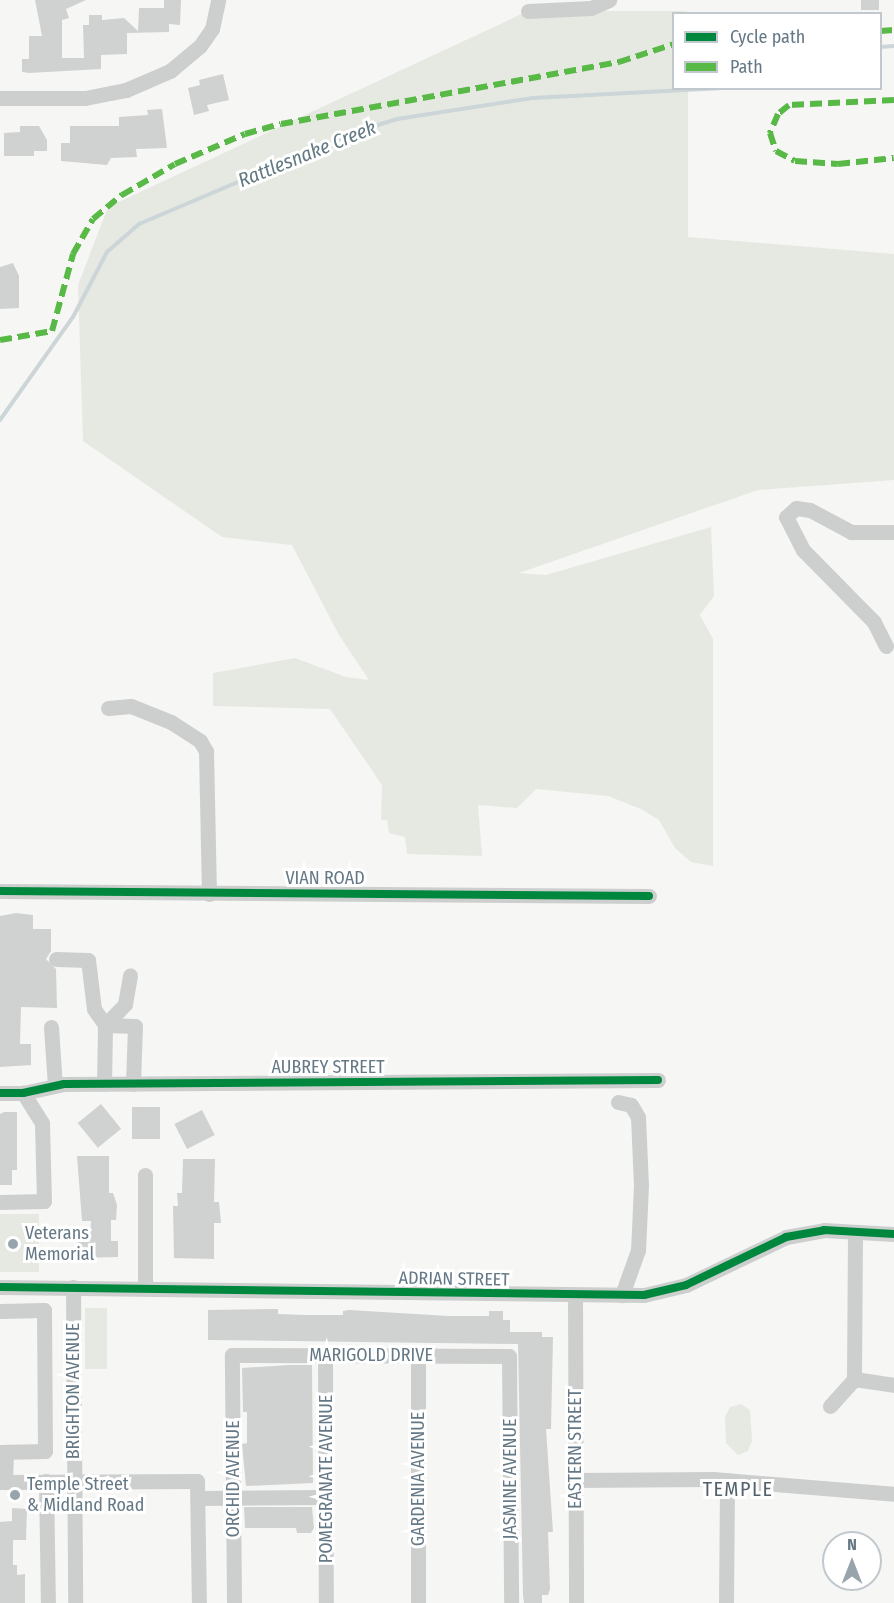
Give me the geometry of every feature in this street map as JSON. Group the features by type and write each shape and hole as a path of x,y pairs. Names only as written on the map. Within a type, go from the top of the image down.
{"street":[{"path":"0,98 85,98 126,90 170,71 200,46 212,29 218,0"},
{"path":"528,11 591,8 609,0"},
{"path":"886,646 874,622 803,550 786,517 795,508 810,510 851,532 894,532"},
{"path":"108,708 131,706 171,722 200,741 206,751 209,894"},
{"name":"VIAN ROAD","path":"0,891 649,896"},
{"path":"56,959 88,960 94,1009 105,1025 104,1084"},
{"path":"105,1025 125,1004 130,975"},
{"path":"105,1025 135,1026 133,1084"},
{"path":"51,1028 55,1086"},
{"name":"AUBREY STREET","path":"0,1093 23,1093 55,1086 104,1084 658,1080"},
{"path":"0,1202 44,1201 42,1123 23,1093"},
{"path":"618,1102 631,1105 639,1117 641,1185 639,1250 621,1295"},
{"path":"145,1288 146,1175"},
{"name":"ADRIAN STREET","path":"0,1287 575,1296 644,1295 686,1286 786,1237 824,1230 894,1233"},
{"path":"830,1406 854,1379 855,1232"},
{"path":"24,1287 24,1310"},
{"name":"BRIGHTON AVENUE","path":"73,1287 75,1603"},
{"name":"EASTERN STREET","path":"575,1296 576,1603"},
{"path":"0,1311 44,1310 45,1451 3,1452 3,1482 198,1481 200,1603"},
{"name":"MARIGOLD DRIVE","path":"232,1355 509,1356"},
{"name":"ORCHID AVENUE","path":"232,1355 234,1603"},
{"name":"POMEGRANATE AVENUE","path":"325,1356 326,1603"},
{"name":"GARDENIA AVENUE","path":"418,1356 418,1603"},
{"name":"JASMINE AVENUE","path":"509,1356 511,1603"},
{"path":"854,1379 894,1386"},
{"path":"575,1480 727,1480 894,1494"},
{"path":"726,1603 727,1480"},
{"path":"46,1481 48,1603"},
{"path":"198,1498 326,1497"}],"shaded area":[{"path":"528,11 688,11 672,12 672,90 688,90 688,237 894,254 894,480 758,490 519,573 546,575 711,527 714,596 700,615 713,639 713,866 691,862 675,848 659,820 641,809 608,796 536,789 517,808 478,805 482,856 407,854 405,837 389,833 387,820 381,820 382,785 330,709 213,706 213,673 295,658 346,677 369,680 339,635 292,545 222,537 83,441 78,285 108,207"},
{"path":"0,1214 39,1214 39,1272 0,1272"},
{"path":"85,1308 107,1308 107,1369 85,1369"},
{"path":"741,1404 750,1410 752,1441 748,1451 738,1455 726,1443 725,1417 730,1407"}],"building":[{"path":"35,0 86,0 66,9 69,18 62,20 62,58 84,58 83,25 89,25 89,15 102,15 102,20 124,18 138,31 139,8 164,8 164,0 181,0 180,25 169,24 169,32 127,33 127,54 101,55 101,69 22,72 22,59 29,59 29,36 42,36"},
{"path":"861,0 879,0 879,10 861,10"},
{"path":"223,74 229,100 207,105 209,111 194,115 188,88 200,85 199,80"},
{"path":"162,109 167,148 136,149 137,157 111,158 107,165 61,161 61,143 70,143 70,126 119,126 119,117 148,115 147,110"},
{"path":"20,126 39,126 47,140 47,151 34,151 34,156 4,156 4,133 20,132"},
{"path":"13,263 19,276 19,308 0,309 0,267"},
{"path":"16,913 33,915 33,929 51,929 51,951 46,959 56,969 57,1008 21,1007 20,1044 31,1044 31,1065 0,1067 0,916"},
{"path":"101,1104 121,1129 98,1148 78,1123"},
{"path":"132,1107 160,1107 160,1139 132,1139"},
{"path":"202,1110 215,1135 187,1149 174,1124"},
{"path":"17,1112 17,1170 12,1170 12,1185 0,1185 0,1114"},
{"path":"77,1156 109,1156 109,1193 113,1193 117,1205 116,1220 111,1220 111,1241 118,1241 118,1257 78,1258 78,1242 90,1242 91,1221 82,1221"},
{"path":"183,1159 215,1159 214,1202 219,1202 221,1223 214,1223 214,1259 174,1258 173,1206 178,1206 177,1193 182,1193"},
{"path":"278,1309 278,1314 306,1315 343,1315 343,1311 349,1310 489,1316 489,1311 503,1311 503,1320 510,1320 510,1332 542,1332 542,1337 553,1337 551,1429 546,1429 553,1532 548,1532 550,1589 548,1595 542,1595 542,1603 524,1603 523,1595 518,1344 208,1340 208,1310"},
{"path":"312,1365 313,1483 246,1486 242,1444 247,1443 247,1412 243,1412 242,1368"},
{"path":"244,1507 312,1507 314,1528 311,1533 297,1533 296,1528 245,1528"},
{"path":"12,1508 27,1509 26,1540 13,1540 13,1565 17,1565 17,1575 25,1574 25,1603 0,1603 0,1522 12,1521"}],"waterway":[{"name":"Rattlesnake Creek","path":"882,47 894,46"},
{"name":"Rattlesnake Creek","path":"0,420 73,317 107,252 139,224 353,133 397,119 533,98 685,90"}],"marked path":[{"path":"882,31 894,30"},
{"path":"0,340 52,331 73,254 93,219 122,195 175,164 245,134 281,124 619,62 672,45"},
{"path":"894,100 789,105 778,114 770,133 776,151 795,161 838,164 894,158"}],"cycle path":[{"path":"0,891 649,896"},
{"path":"0,1093 23,1093 64,1084 658,1080"},
{"path":"0,1287 644,1295 686,1285 786,1237 824,1230 894,1234"}],"place":[{"name":"Veterans Memorial","path":"13,1244"},
{"name":"Temple Street & Midland Road","path":"15,1495"}],"district":[{"name":"TEMPLE","path":"738,1489"}]}
